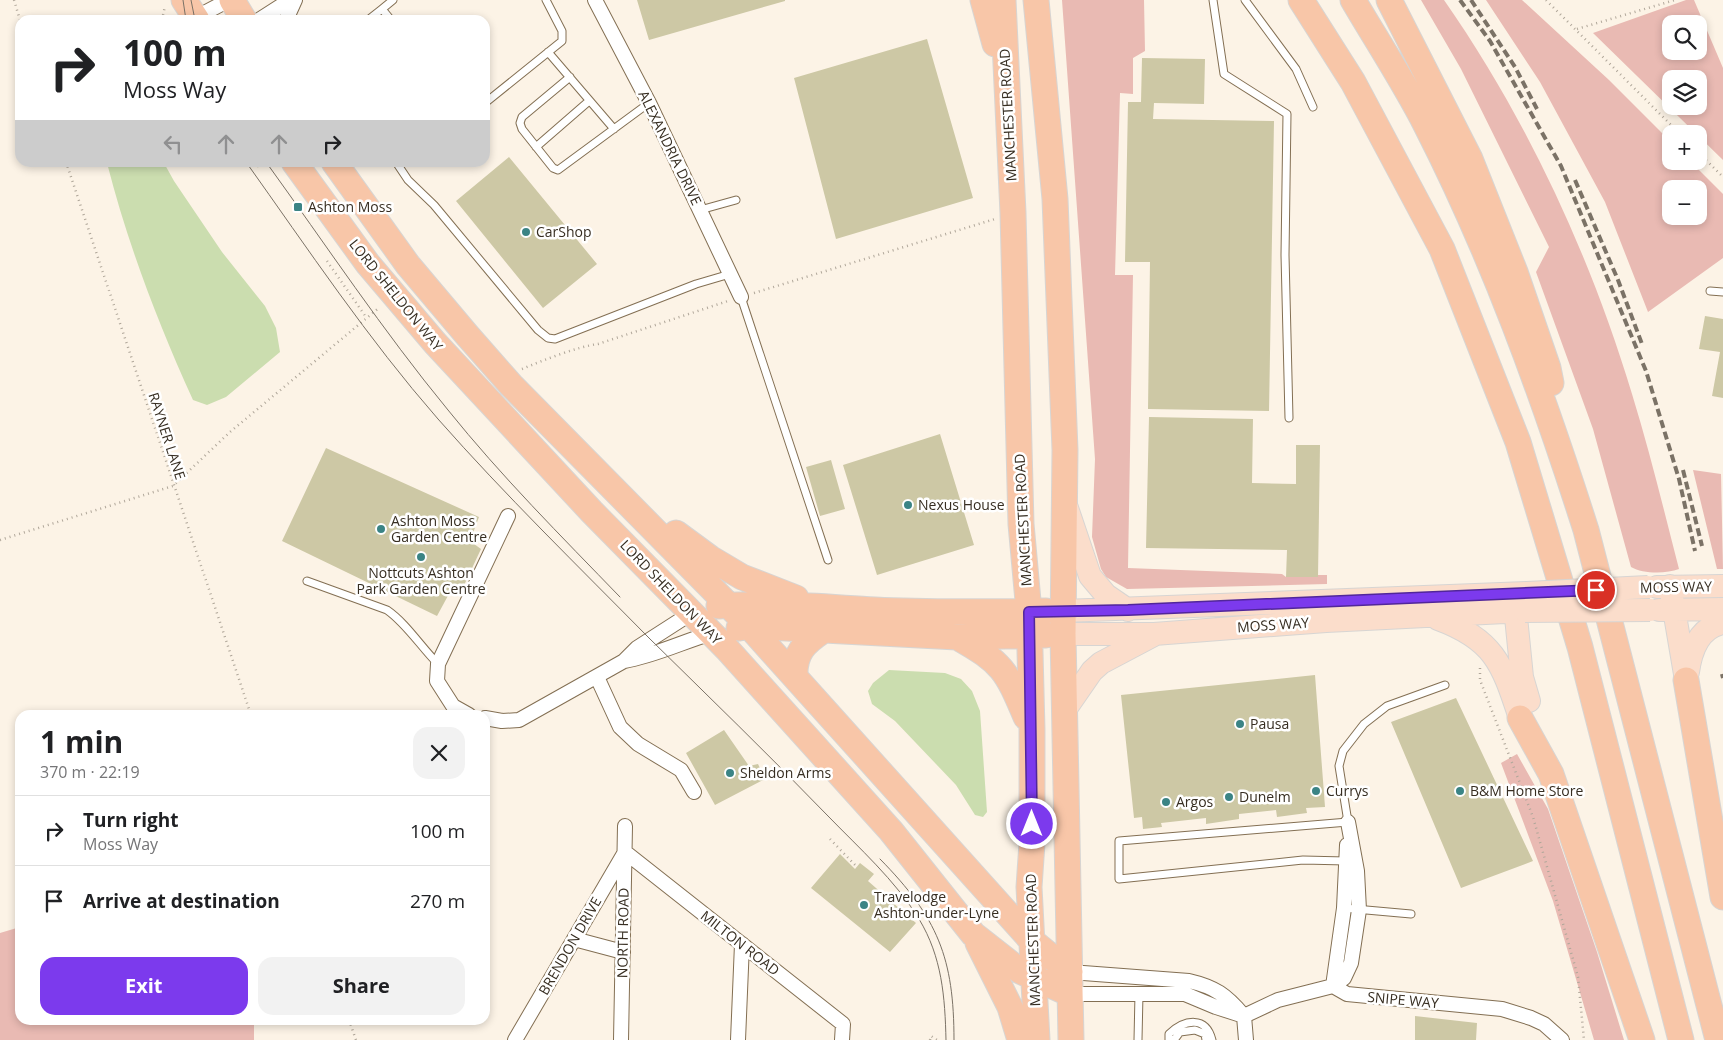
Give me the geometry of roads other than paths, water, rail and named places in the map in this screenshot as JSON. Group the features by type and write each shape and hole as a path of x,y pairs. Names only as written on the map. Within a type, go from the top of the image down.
{"highway":[{"path":"230,0 240,15"},
{"path":"983,0 1005,81"},
{"name":"MANCHESTER ROAD","path":"1003,0 1005,81 1014,213 1021,524 1029,623 1032,730 1032,843 1029,887 1032,941 1058,983"},
{"name":"MANCHESTER ROAD","path":"1036,0 1055,199 1066,504 1063,623 1065,710 1058,983 1071,1040"},
{"path":"1301,0 1353,82 1442,249 1518,442 1580,647 1681,1040"},
{"path":"1353,0 1426,124 1500,286 1565,464 1586,530 1718,1040"},
{"path":"1389,0 1470,159 1515,272 1548,368 1565,464"},
{"name":"LORD SHELDON WAY","path":"298,167 368,264 435,343 592,512 712,608 749,626 1032,941 1058,983"},
{"name":"LORD SHELDON WAY","path":"338,167 408,265 466,335 530,404 612,485 712,608 712,633 891,830 973,934 1020,971 1058,983"},
{"path":"612,485 710,558 742,577 816,606"},
{"path":"712,608 760,603 1029,623"},
{"path":"712,633 749,626 958,637 1029,623"},
{"name":"MOSS WAY","path":"1029,623 1063,623"},
{"path":"796,677 795,664 799,651 809,640 824,630"},
{"path":"958,637 985,652 1001,666 1010,681 1032,730"},
{"path":"1686,680 1723,897"},
{"path":"1526,715 1551,774 1642,1040"},
{"path":"973,934 1010,1007 1020,1040"},
{"path":"1050,1040 1051,1012 1058,983"},
{"name":"MANCHESTER ROAD","path":"1038,1040 1058,983"}],"main road":[{"path":"1066,504 1090,576 1106,595 1128,610"},
{"path":"1670,586 1686,680"},
{"name":"MOSS WAY","path":"1063,623 1154,634 1430,616 1648,587 1723,586"},
{"path":"1520,603 1522,677 1526,715"},
{"name":"MOSS WAY","path":"1063,623 1128,610 1520,603 1650,610 1723,609"},
{"path":"1430,616 1463,628 1488,646 1526,715"},
{"path":"1686,680 1692,651 1699,638 1707,628 1723,622"},
{"path":"1065,710 1092,671 1102,663 1154,634"}],"street":[{"path":"191,14 230,0"},
{"path":"267,15 290,0"},
{"path":"288,15 295,0"},
{"name":"ALEXANDRIA DRIVE","path":"595,0 649,103 742,297"},
{"path":"460,710 453,706 437,681 438,664 508,516"},
{"path":"624,662 637,648 712,608"},
{"path":"490,719 502,721 518,720 624,662 644,658 688,640 712,633"},
{"path":"597,677 620,727 638,744 681,770 694,792"},
{"path":"1332,986 1344,908 1348,822"},
{"path":"1058,983 1139,994 1185,994 1200,999 1216,1008 1244,1016 1278,1000 1332,986 1344,978 1351,963 1358,910 1357,871 1348,822"},
{"name":"NORTH ROAD","path":"621,1040 625,826"},
{"name":"BRENDON DRIVE","path":"514,1040 625,852"},
{"name":"MILTON ROAD","path":"625,852 843,1024 842,1040"},
{"path":"574,939 623,952"},
{"path":"738,1040 742,944"},
{"path":"1058,983 1189,981 1207,985 1227,996 1244,1016 1246,1040"},
{"name":"SNIPE WAY","path":"1332,986 1347,994 1502,1009 1544,1024 1562,1040"}],"lane":[{"path":"374,15 393,0"},
{"path":"490,99 562,40 562,31 546,0"},
{"path":"1213,0 1224,74 1287,114 1285,256 1289,418"},
{"path":"1246,0 1296,69 1313,107"},
{"path":"382,9 387,15"},
{"path":"548,52 614,129"},
{"path":"570,77 522,118 520,123 522,129 536,147 553,168 558,170 649,103"},
{"path":"536,147 589,101"},
{"path":"399,167 408,180 434,204 538,330 548,338 556,339 688,287 730,274"},
{"path":"700,210 736,200"},
{"path":"1710,291 1723,292"},
{"path":"742,297 828,560"},
{"path":"307,581 387,610 398,617 418,644 438,664"},
{"path":"1346,861 1303,860 1119,879 1119,841 1348,822 1339,766 1343,751 1364,724 1387,706 1445,685"},
{"path":"1344,908 1411,914"},
{"path":"1138,1040 1139,994"},
{"path":"1169,1040 1169,1034 1177,1026 1192,1022 1201,1023 1209,1030 1212,1040"},
{"path":"1174,1040 1180,1032 1195,1030 1205,1034 1206,1040"}],"tram line":[{"path":"183,0 185,15"},
{"path":"191,0 194,15"},
{"path":"250,167 363,325 412,389 438,419 542,530 784,771 899,891 919,919 933,948 941,978 945,1008 946,1040"},
{"path":"270,167 378,319 448,410 510,482 620,597"},
{"path":"880,859 900,880 916,901 939,941 951,985 954,1040"}],"railway":[{"path":"1460,0 1490,41 1561,166 1646,371 1679,479 1695,551"},
{"path":"1471,0 1515,67 1537,109"},
{"path":"1575,180 1618,280 1642,344"},
{"path":"1683,470 1702,546"},
{"path":"1722,674 1723,678"}],"place":[{"name":"Ashton Moss","path":"298,207"},
{"name":"CarShop","path":"526,232"},
{"name":"Nexus House","path":"908,505"},
{"name":"Ashton Moss Garden Centre","path":"381,529"},
{"name":"Nottcuts Ashton Park Garden Centre","path":"421,557"},
{"name":"Pausa","path":"1240,724"},
{"name":"Sheldon Arms","path":"730,773"},
{"name":"Currys","path":"1316,791"},
{"name":"B&M Home Store","path":"1460,791"},
{"name":"Dunelm","path":"1229,797"},
{"name":"Argos","path":"1166,802"},
{"name":"Travelodge Ashton-under-Lyne","path":"864,905"}]}
